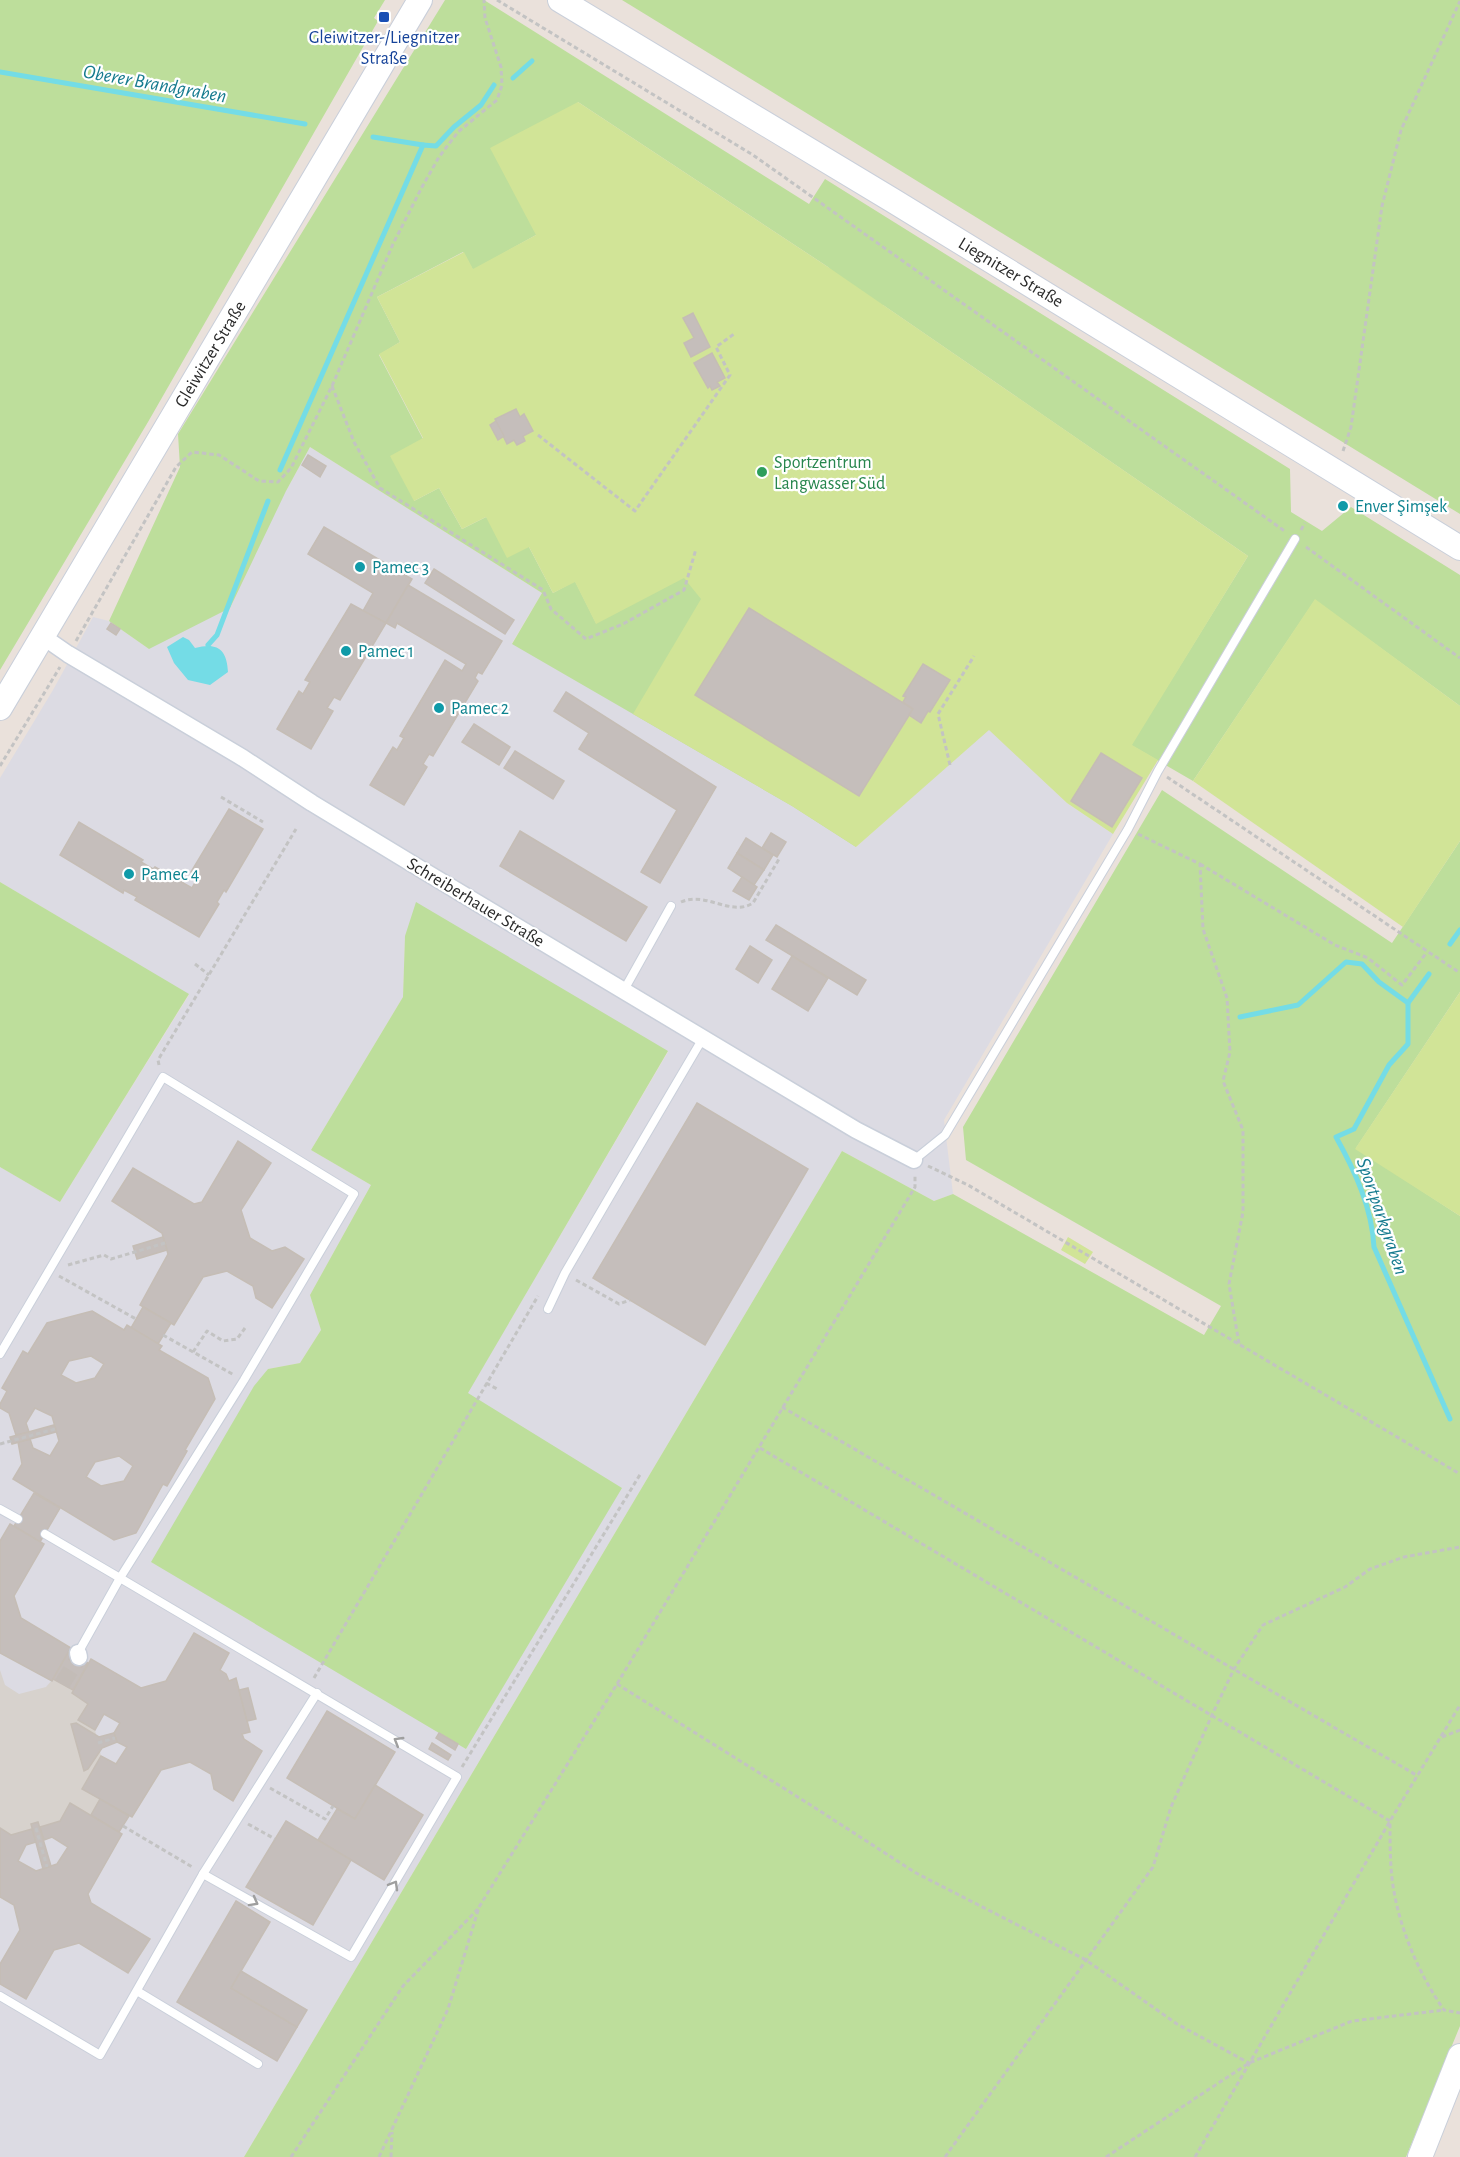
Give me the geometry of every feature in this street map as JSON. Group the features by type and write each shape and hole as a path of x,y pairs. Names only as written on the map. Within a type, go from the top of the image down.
{"main road":[{"name":"Gleiwitzer Straße","path":"0,708 420,0"},
{"name":"Liegnitzer Straße","path":"560,0 892,200 1460,548"},
{"path":"1420,2157 1460,2056"}],"street":[{"name":"Schreiberhauer Straße","path":"42,636 68,654 243,758 312,803 856,1130 914,1160"}],"lane":[{"path":"914,1160 945,1135 1128,829 1158,771 1295,539"},
{"path":"624,990 671,906"},
{"path":"548,1309 610,1196 703,1038"},
{"path":"0,1354 163,1077 354,1194 244,1380 120,1578 79,1655"},
{"path":"0,1509 18,1519"},
{"path":"45,1534 457,1777 351,1957 204,1874"},
{"path":"0,1996 100,2055 204,1874 261,1783 313,1690"},
{"path":"137,1991 258,2064"}],"path":[{"path":"0,766 176,467 192,452 219,455 259,481 278,482 291,468 332,386 393,244 422,187 458,132 497,100 502,85 501,67 485,18 484,0"},
{"path":"497,0 753,155 1460,658"},
{"path":"1336,471 1351,427 1382,206 1401,130 1460,1"},
{"path":"538,435 635,511 730,375 716,347 734,334"},
{"path":"332,386 354,442 380,488 543,590 551,609 586,639 623,624 684,590 696,549"},
{"path":"950,765 938,714 974,656"},
{"path":"1158,771 1460,973"},
{"path":"220,797 263,822"},
{"path":"163,1077 158,1060 296,829"},
{"path":"1128,829 1200,864 1335,945 1368,958 1402,985 1427,952"},
{"path":"671,906 692,897 735,907 747,907 753,903 780,859"},
{"path":"1200,864 1203,929 1227,998 1230,1052 1223,1081 1243,1130 1242,1212 1229,1284 1239,1344"},
{"path":"195,964 209,975"},
{"path":"291,2157 403,1986 479,1907 617,1684 915,1187 914,1160 968,1185 1460,1474"},
{"path":"50,1271 104,1255 111,1259 165,1243"},
{"path":"50,1271 136,1319"},
{"path":"193,1352 207,1331 223,1341 237,1339 245,1328"},
{"path":"163,1335 244,1380"},
{"path":"313,1690 321,1663 486,1383 499,1390"},
{"path":"782,1407 1418,1776"},
{"path":"0,1444 55,1429"},
{"path":"759,1448 1390,1821"},
{"path":"457,1777 640,1473"},
{"path":"945,2157 1153,1867 1171,1807 1212,1715 1234,1669 1263,1625 1345,1587 1370,1569 1404,1557 1460,1547"},
{"path":"617,1684 916,1873 1086,1960 1177,2024 1249,2063"},
{"path":"1195,2157 1460,1705"},
{"path":"1441,1737 1460,1730"},
{"path":"98,1743 115,1737"},
{"path":"261,1783 325,1819 333,1806"},
{"path":"238,1818 274,1839"},
{"path":"1390,1821 1391,1869 1399,1918 1430,1989 1444,2010"},
{"path":"123,1826 204,1874"},
{"path":"36,1828 47,1868"},
{"path":"379,2157 448,2009 479,1907"},
{"path":"1106,2157 1249,2063 1352,2021 1444,2010 1460,2013"},
{"path":"391,2157 392,2129"}],"shaded area":[{"path":"310,447 542,593 512,643 792,806 856,847 989,729 1067,803 1113,834 944,1120 953,1194 934,1201 842,1151 244,2157 0,2157 0,1167 60,1202 189,995 0,882 0,778 53,690 93,617 109,621 149,649 286,491","holes":["405,936 668,1052 467,1394 467,1749 152,1562 268,1369 300,1363 321,1330 310,1295 371,1185 311,1150 403,997"]},
{"path":"0,1670 5,1685 19,1694 46,1687 53,1679 73,1690 72,1693 88,1704 78,1720 95,1730 101,1756 82,1788 100,1799 91,1815 70,1804 60,1821 11,1835 0,1828"}],"green space":[{"path":"0,0 385,0 374,18 378,21 148,422 0,670"},
{"path":"445,0 484,0 809,204 825,179 1290,469 1291,512 1322,531 1351,507 1460,575 1460,706 1315,600 1193,781 1131,745 1248,556 883,305 856,847 792,806 512,644 542,593 310,447 286,491 230,608 149,649 109,621 180,467 178,434","holes":["578,102 828,267 835,276 596,623 575,581 553,593 529,547 486,517 462,529 439,488 414,501 423,439 379,355 400,342 377,297 463,252 473,270 536,235"]},
{"path":"622,0 1460,0 1460,514"},
{"name":"Sportzentrum Langwasser Süd","path":"578,102 828,267 1248,556 1132,745 1158,760 1113,834 1067,803 989,730 856,847 792,806 633,714 701,599 684,578 596,624 575,582 553,593 529,547 507,558 486,517 462,529 439,488 414,501 390,456 423,438 379,354 400,342 377,297 464,252 473,269 536,235 490,148"},
{"path":"1315,599 1460,706 1460,841 1403,927 1193,781"},
{"path":"1162,790 1392,943 1460,841 1460,992 1356,1148 1460,1216 1460,2026 1406,2157 244,2157 842,1151 934,1201 953,1194 1204,1335 1221,1306 966,1160 963,1127"},
{"path":"0,882 189,994 60,1202 0,1167"},
{"path":"416,902 668,1051 468,1393 622,1488 466,1749 151,1562 254,1386 268,1369 300,1363 321,1330 310,1295 371,1185 311,1150 403,997 405,936"},
{"path":"1460,992 1460,1216 1355,1149"},
{"path":"1068,1237 1093,1252 1085,1264 1061,1250"}],"water":[{"path":"183,637 189,640 195,648 209,646 219,649 226,658 228,672 210,685 188,680 174,663 167,647"}],"building":[{"path":"693,313 710,347 691,357 684,343 694,338 683,318"},
{"path":"712,353 725,378 717,382 720,386 712,390 710,386 708,388 694,363"},
{"path":"516,409 520,417 524,414 533,431 523,436 525,441 517,445 514,440 507,444 495,419"},
{"path":"496,421 504,436 498,440 490,425"},
{"path":"308,455 326,466 320,477 302,465"},
{"name":"Pamec 3","path":"324,527 412,579 386,623 363,611 373,593 308,554"},
{"path":"434,569 514,620 505,634 425,583"},
{"name":"Pamec 2","path":"408,585 502,641 482,674 478,672 475,678 478,681 433,756 429,754 423,764 427,767 404,805 370,785 393,747 397,750 404,738 400,736 445,660 462,671 466,664 397,623 395,628 386,623"},
{"name":"Pamec 1","path":"351,604 386,623 340,700 334,697 327,708 333,711 311,749 277,729 299,691 303,694 310,682 305,680"},
{"path":"749,608 913,709 859,796 695,695"},
{"path":"111,623 120,629 116,635 107,629"},
{"path":"923,664 950,680 921,723 909,715 913,709 903,702 906,697 903,696"},
{"path":"566,692 716,787 660,883 641,872 677,810 579,749 589,733 554,711"},
{"path":"474,724 510,747 499,765 462,742"},
{"path":"515,751 564,781 553,799 504,768"},
{"path":"1101,753 1142,778 1112,827 1071,801"},
{"name":"Pamec 4","path":"229,809 263,829 226,892 224,890 217,902 219,904 199,937 135,900 137,897 124,890 123,893 60,855 79,822 143,860 141,862 153,869 155,867 192,888 199,876 191,872"},
{"path":"520,831 647,907 626,941 500,866"},
{"path":"771,833 786,842 777,857 762,848"},
{"path":"746,838 773,855 764,870 737,853"},
{"path":"737,853 764,870 754,885 728,868"},
{"path":"742,877 757,887 749,900 733,891"},
{"path":"776,925 866,980 857,995 766,940"},
{"path":"750,946 772,960 758,983 736,969"},
{"path":"792,956 828,978 808,1011 772,989"},
{"path":"697,1103 808,1169 705,1345 593,1278"},
{"path":"238,1141 271,1163 241,1210 250,1238 272,1251 285,1247 304,1259 272,1308 256,1298 253,1286 227,1271 203,1277 174,1325 140,1305 168,1254 162,1233 112,1201 133,1168 194,1204 202,1202"},
{"path":"163,1237 167,1250 137,1259 133,1246"},
{"path":"143,1307 171,1323 158,1344 131,1328"},
{"path":"92,1311 124,1330 127,1325 162,1346 159,1350 208,1378 215,1399 167,1486 163,1484 136,1533 114,1540 13,1479 22,1464 18,1442 30,1439 33,1448 50,1456 59,1441 52,1416 35,1408 26,1423 29,1432 16,1435 9,1413 0,1408 7,1391 2,1388 23,1351 28,1354 47,1323","holes":["91,1356 104,1364 95,1378 76,1383 61,1375 69,1361","119,1456 133,1466 124,1481 101,1486 86,1477 95,1462"]},
{"path":"54,1425 56,1432 12,1444 10,1437"},
{"path":"34,1493 60,1508 40,1542 14,1526"},
{"path":"10,1524 44,1544 14,1596 21,1618 71,1648 52,1681 0,1653 0,1541"},
{"path":"194,1633 229,1653 220,1670 226,1674 229,1681 236,1678 250,1732 242,1734 244,1739 262,1751 233,1801 214,1789 211,1774 190,1762 161,1770 132,1817 82,1789 101,1756 116,1764 127,1747 117,1742 114,1733 120,1723 104,1714 95,1730 78,1720 88,1704 72,1693 91,1659 141,1688 166,1681"},
{"path":"69,1651 88,1663 73,1690 53,1679"},
{"path":"248,1688 256,1719 247,1721 239,1690"},
{"path":"327,1711 395,1752 355,1819 287,1778"},
{"path":"76,1723 99,1737 114,1733 117,1742 102,1748 88,1769 84,1771 71,1724"},
{"path":"439,1733 458,1744 455,1750 436,1738"},
{"path":"432,1743 451,1755 448,1760 429,1749"},
{"path":"375,1785 423,1815 384,1880 318,1840 337,1809 355,1819"},
{"path":"100,1799 129,1816 119,1832 91,1815"},
{"path":"70,1803 122,1834 88,1894 91,1903 150,1939 128,1973 79,1943 54,1950 26,1999 0,1984 0,1964 20,1930 14,1905 0,1897 0,1828 11,1835 32,1829 36,1842 26,1845 18,1861 36,1871 57,1864 68,1847 52,1837 44,1840 40,1827 60,1821"},
{"path":"286,1821 351,1860 313,1925 246,1887"},
{"path":"38,1822 51,1866 43,1869 31,1824"},
{"path":"236,1901 270,1922 231,1988 297,2027 277,2061 177,2002"},
{"path":"241,1971 307,2010 297,2027 231,1988"}],"waterway":[{"path":"513,78 532,61"},
{"name":"Oberer Brandgraben","path":"0,72 305,124"},
{"path":"280,470 423,145 436,146 454,127 481,105 494,85"},
{"name":"Oberer Brandgraben","path":"373,137 423,145"},
{"path":"208,645 217,635 268,501"},
{"name":"Sportparkgraben","path":"1450,944 1460,930"},
{"path":"1240,1017 1298,1005 1346,962 1362,964 1379,982 1408,1003"},
{"name":"Sportparkgraben","path":"1429,974 1408,1003 1408,1044 1389,1065 1354,1129 1336,1137 1350,1163 1366,1204 1374,1247 1450,1419"}],"tunnel":[{"path":"62,1684 79,1657"}],"place":[{"name":"Gleiwitzer-/Liegnitzer Straße","path":"384,17"},
{"name":"Sportzentrum Langwasser Süd","path":"762,472"},
{"name":"Enver Şimşek","path":"1343,506"},
{"name":"Pamec 3","path":"360,567"},
{"name":"Pamec 1","path":"346,651"},
{"name":"Pamec 2","path":"439,708"},
{"name":"Pamec 4","path":"129,874"}]}
